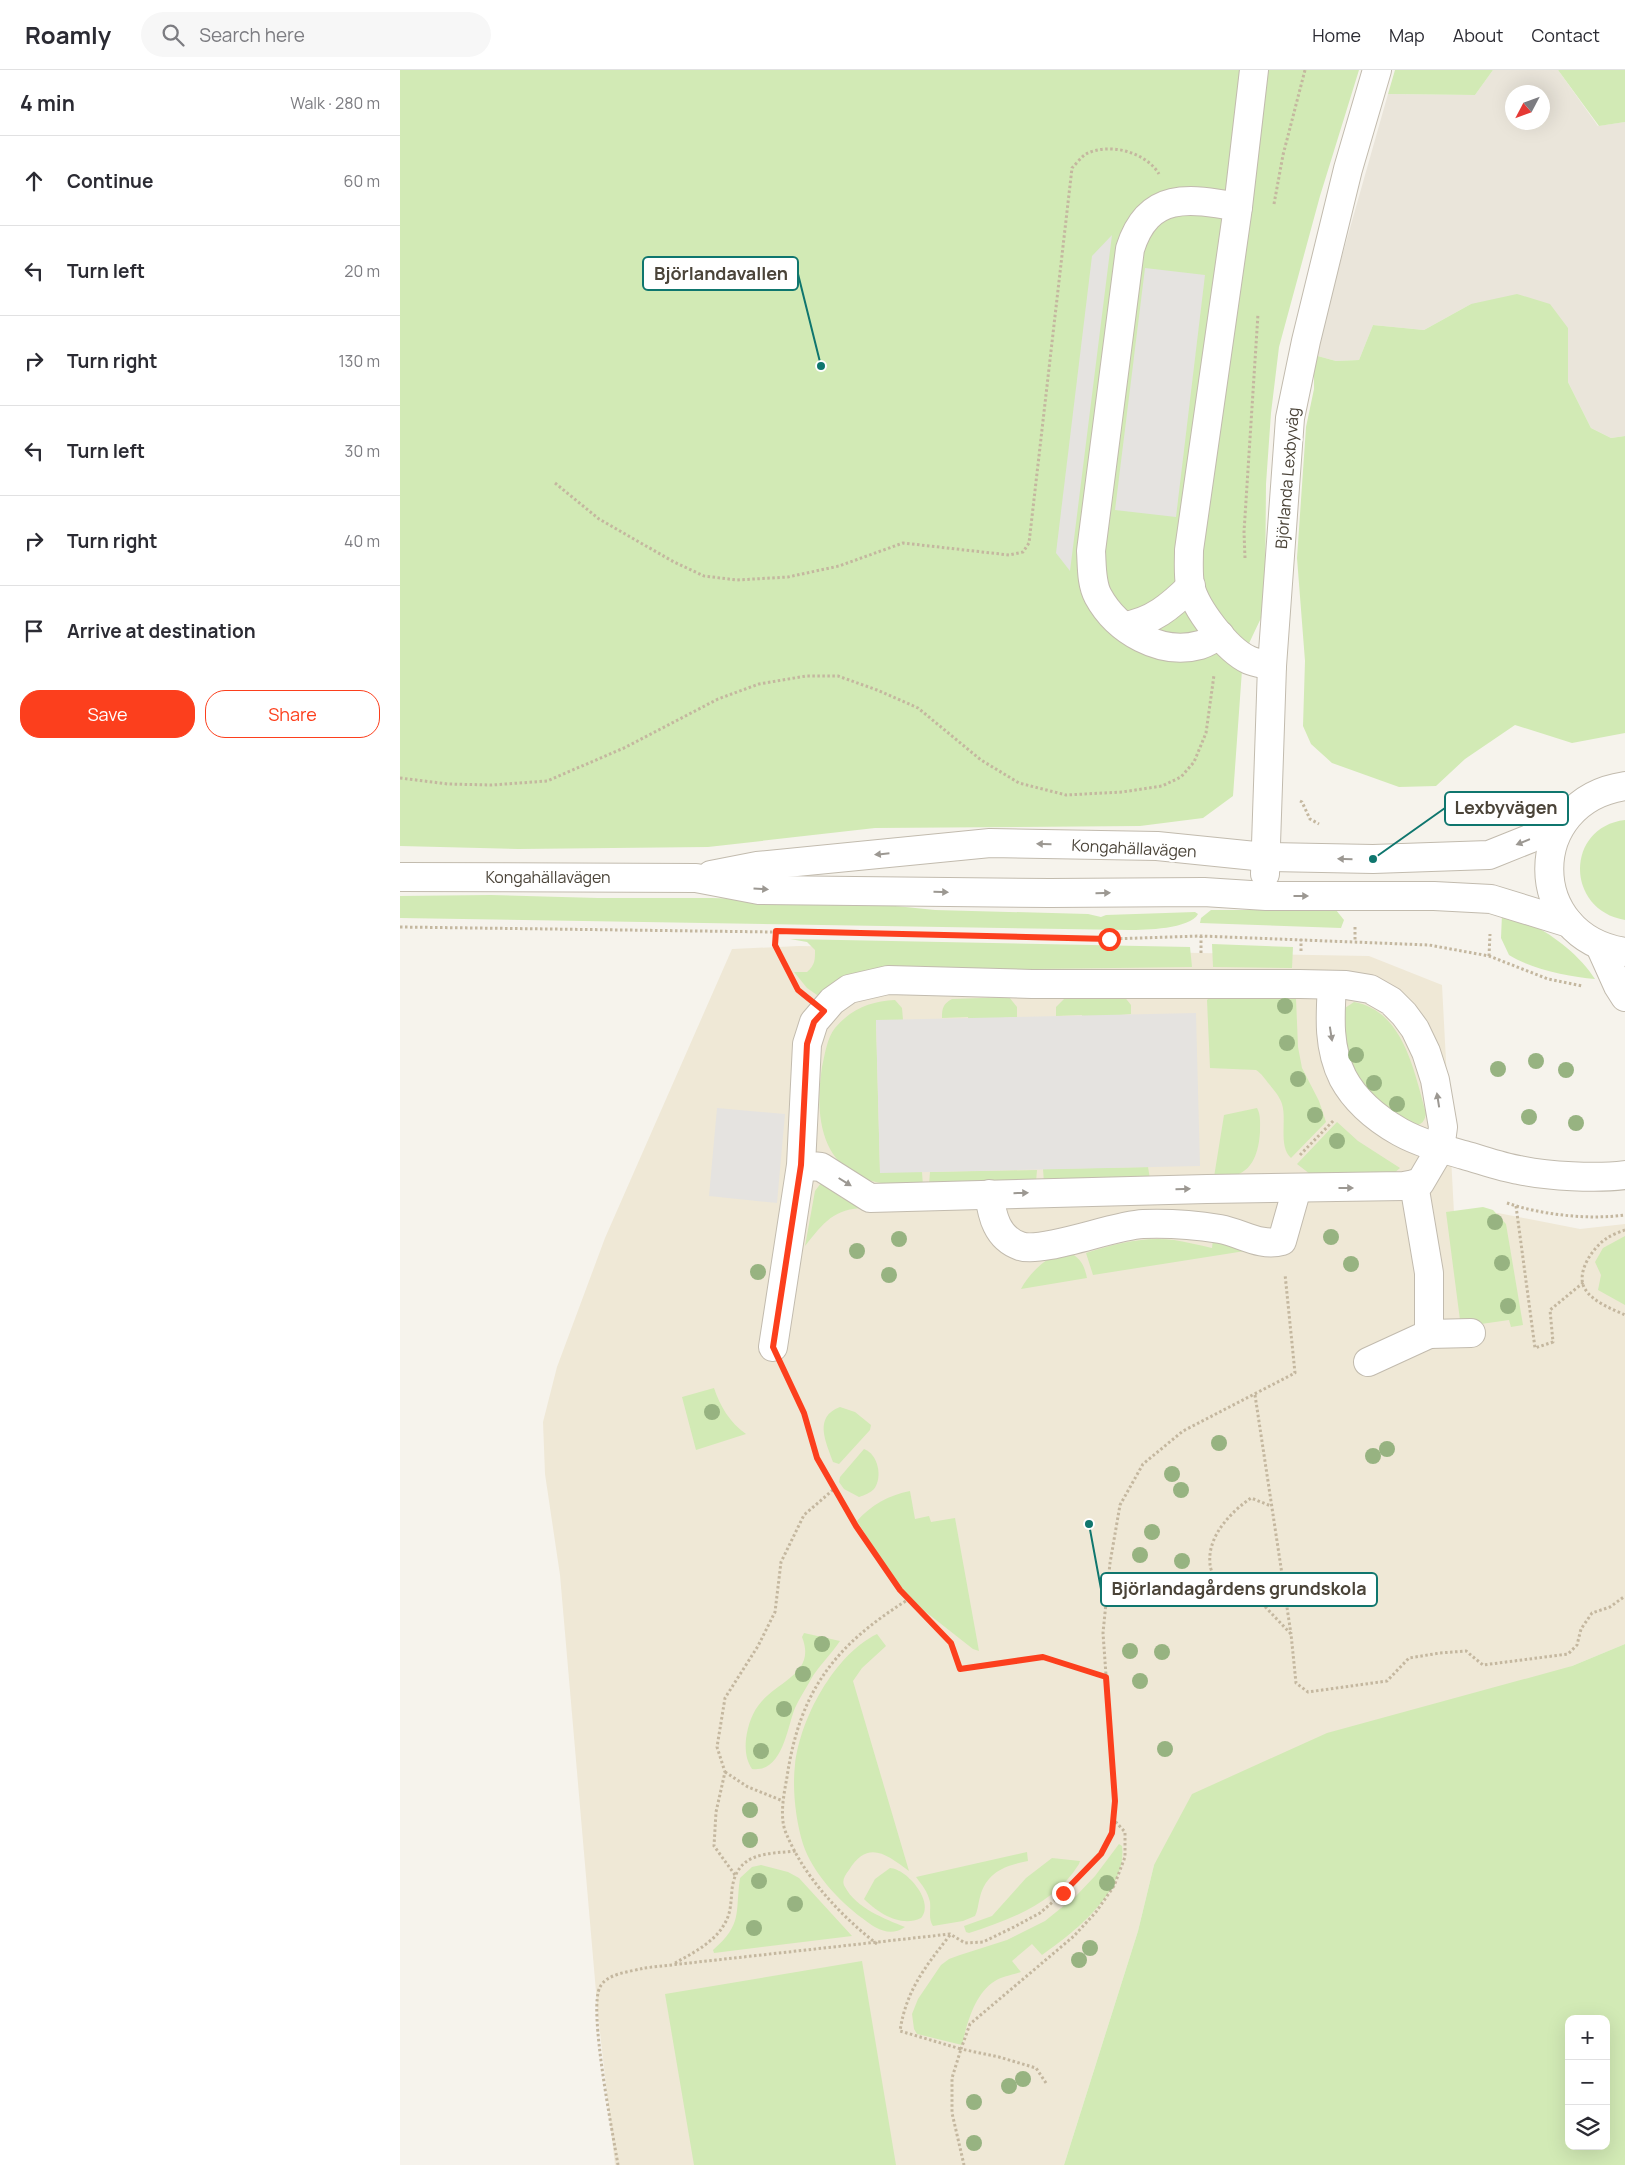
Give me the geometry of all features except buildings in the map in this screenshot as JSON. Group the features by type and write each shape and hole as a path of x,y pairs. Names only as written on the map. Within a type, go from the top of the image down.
{"street":[{"path":"1254,70 1238,207 1189,550 1191,586 1211,624 1230,646 1249,660 1272,666"},
{"name":"Björlanda Lexbyväg","path":"1266,896 1265,857 1272,666 1290,418 1306,341 1345,179 1377,70"},
{"path":"1220,634 1202,645 1170,648 1154,644 1124,626 1098,596 1093,582 1091,550 1130,249 1135,232 1142,222 1154,211 1168,203 1200,200 1238,207"},
{"path":"1124,626 1150,619 1178,599 1191,586"},
{"name":"Kongahällavägen","path":"1613,949 1589,940 1569,923 1553,896 1549,879 1549,863 1557,832 1566,818 1586,799 1612,788 1625,786"},
{"name":"Kongahällavägen","path":"696,878 757,866 990,843 1157,846 1265,857 1373,859 1489,855 1529,839 1566,818"},
{"name":"Kongahällavägen","path":"400,877 696,878 759,890 1050,893 1204,892 1266,896 1434,896 1491,899 1569,923"},
{"path":"1613,949 1621,991"},
{"path":"773,1347 801,1165 807,1044 814,1022 832,1001 849,989 888,980 1032,984 1200,983 1332,985 1370,989 1391,1000 1415,1029 1426,1052 1435,1080 1443,1127 1440,1148 1426,1175 1420,1183 1404,1186 870,1198 822,1167 801,1165"},
{"path":"1332,985 1330,1027 1335,1060 1357,1099 1375,1116 1401,1132 1440,1148 1520,1171 1595,1177 1625,1175"},
{"path":"1414,1184 1429,1273 1429,1334"},
{"path":"989,1194 991,1212 998,1228 1008,1240 1022,1247 1046,1246 1143,1224 1221,1229 1269,1244 1282,1241 1297,1188"},
{"path":"1368,1362 1429,1334 1471,1333"}],"path":[{"path":"1272,214 1283,156 1305,70"},
{"path":"555,483 599,519 674,562 704,576 737,580 788,577 839,566 903,542 1009,555 1023,552 1029,543 1072,168 1085,155 1104,149 1120,150 1145,158 1155,166 1165,184 1168,203"},
{"path":"1245,568 1244,532 1259,310"},
{"path":"400,778 448,784 492,785 547,781 624,748 718,699 759,684 806,676 838,676 918,708 981,760 1019,783 1066,795 1122,792 1162,786 1180,777 1194,762 1206,732 1220,634"},
{"path":"1267,800 1302,802 1310,819 1324,827"},
{"path":"400,927 776,931 1109,939 1201,936 1429,945 1489,956 1548,978 1577,985 1621,991"},
{"path":"776,931 775,945 798,990 824,1011"},
{"path":"1297,1188 1296,1160 1336,1118"},
{"path":"1516,1206 1535,1348 1553,1342 1550,1310 1584,1282"},
{"path":"1625,1230 1606,1239 1590,1256 1582,1273 1585,1289 1600,1302 1625,1315"},
{"path":"618,2165 599,2041 597,1997 600,1986 607,1978 644,1968 877,1944 950,1934 965,1942 982,1942 1040,1913 1076,1881 1101,1854 1112,1833 1115,1801 1103,1633 1107,1590 1120,1504 1143,1464 1183,1431 1295,1373 1282,1241"},
{"path":"773,1347 804,1413 817,1458 834,1489 856,1526 900,1590 951,1643 960,1669 1043,1657 1106,1677"},
{"path":"1254,1395 1291,1634 1296,1683 1308,1692 1387,1681 1408,1658 1440,1653 1466,1652 1483,1665 1568,1654 1577,1645 1581,1629 1592,1613 1610,1607 1625,1596"},
{"path":"735,1875 714,1846 716,1812 725,1772 717,1747 725,1698 758,1646 775,1612 781,1562 804,1515 834,1489"},
{"path":"1221,1588 1210,1564 1214,1538 1233,1511 1251,1498 1271,1506"},
{"path":"1107,1590 1159,1592 1199,1584 1221,1588 1254,1596 1291,1634"},
{"path":"877,1944 835,1907 808,1871 785,1832 783,1801 791,1751 802,1714 818,1682 834,1660 859,1634 909,1599"},
{"path":"725,1772 748,1787 783,1801"},
{"path":"964,2165 952,2113 952,2078 960,2049 970,2024 1074,1936 1096,1912 1114,1886 1125,1857 1125,1832 1113,1820"},
{"path":"672,1965 716,1936 726,1922 735,1875 745,1861 758,1856 796,1851"},
{"path":"950,1934 918,1977 903,2010 900,2031 960,2049 999,2057 1036,2068 1046,2083"}],"shaded area":[{"path":"1493,70 1558,70 1598,126 1625,122 1625,436 1611,438 1591,428 1568,382 1568,328 1471,304 1424,330 1373,325 1359,360 1336,361 1314,355 1388,94 1475,95"},
{"path":"1112,235 1070,571 1056,553 1092,256"},
{"path":"1145,268 1205,275 1176,517 1115,510"},
{"path":"799,946 1369,956 1442,985 1454,1213 1498,1213 1580,1229 1625,1224 1625,1644 1572,1666 1154,1865 1138,1931 1064,2165 615,2165 598,2015 560,1575 545,1474 543,1422 557,1367 605,1238 732,949"},
{"path":"1196,1013 1200,1166 880,1173 876,1020"},
{"path":"717,1108 785,1114 777,1203 709,1196"}],"green space":[{"path":"400,70 1359,70 1320,196 1279,347 1271,413 1266,484 1265,599 1261,618 1243,656 1233,796 1203,818 1140,826 875,828 708,847 518,849 400,846"},
{"path":"1395,70 1493,70 1475,95 1388,94"},
{"path":"1558,70 1625,70 1625,122 1599,126"},
{"path":"1517,294 1550,304 1568,328 1568,382 1591,428 1611,438 1625,436 1625,733 1572,743 1515,725 1465,759 1436,786 1399,787 1332,763 1311,744 1303,726 1305,661 1297,558 1306,427 1314,389 1314,355 1336,361 1359,360 1373,325 1424,330 1471,304"},
{"path":"1625,820 1625,920 1605,913 1591,901 1583,886 1580,869 1583,852 1591,837 1605,826"},
{"path":"491,895 598,898 712,898 866,903 935,910 1088,914 1101,917 1106,915 1195,912 1198,914 1186,923 1177,926 1129,930 400,918 400,896"},
{"path":"1211,910 1336,910 1344,920 1341,928 1200,923 1201,918"},
{"path":"1502,914 1528,922 1549,935 1575,955 1595,979 1550,972 1509,955 1501,938"},
{"path":"790,939 1190,947 1192,967 887,971 817,995 807,988 794,972 807,972 812,967 815,950 807,942"},
{"path":"1212,944 1293,947 1292,968 1213,967"},
{"path":"1123,995 1131,1005 1131,1014 1101,1017 1086,1140 1082,1015 1056,1016 1056,1007 1066,997"},
{"path":"1009,997 1017,1007 1017,1017 987,1019 972,1142 968,1017 942,1018 943,1009 952,999"},
{"path":"1210,997 1296,998 1298,1047 1302,1068 1319,1101 1326,1122 1291,1158 1285,1147 1282,1104 1277,1094 1262,1075 1256,1070 1210,1068 1207,1000"},
{"path":"895,1000 902,1008 903,1020 876,1021 880,1172 922,1172 923,1186 876,1182 860,1177 846,1168 835,1157 827,1144 820,1114 819,1098 822,1067 832,1032 841,1021 862,1007 878,1002"},
{"path":"1354,1002 1371,1008 1385,1017 1396,1030 1411,1062 1426,1113 1421,1124 1413,1126 1371,1097 1348,1065 1342,1010"},
{"path":"1257,1108 1260,1117 1259,1143 1257,1152 1249,1167 1235,1175 1214,1177 1224,1115"},
{"path":"1337,1122 1358,1141 1400,1168 1393,1174 1310,1174 1297,1164"},
{"path":"1148,1167 1150,1179 1044,1183 1043,1169"},
{"path":"1037,1170 1036,1182 929,1185 930,1172"},
{"path":"821,1183 842,1198 868,1208 857,1208 839,1213 825,1223 805,1246 815,1191"},
{"path":"1483,1207 1493,1210 1506,1224 1523,1325 1511,1327 1509,1320 1467,1326 1460,1320 1446,1212"},
{"path":"1625,1236 1625,1305 1598,1290 1601,1275 1595,1262 1603,1248"},
{"path":"1152,1239 1174,1240 1212,1248 1213,1239 1245,1251 1093,1275 1086,1253 1118,1244"},
{"path":"1068,1251 1081,1262 1087,1278 1021,1289 1029,1276 1047,1260"},
{"path":"714,1388 726,1414 746,1434 696,1450 682,1397"},
{"path":"840,1407 855,1412 871,1425 870,1430 839,1464 833,1462 827,1446 824,1424 832,1411"},
{"path":"864,1449 876,1461 878,1478 874,1489 859,1497 844,1489 839,1482 840,1477"},
{"path":"910,1491 915,1519 929,1516 931,1522 955,1518 979,1651 973,1649 922,1609 897,1584 857,1521 868,1510 881,1502 895,1495"},
{"path":"804,1633 840,1641 813,1676 798,1701 786,1737 777,1756 771,1764 762,1768 752,1769 747,1758 746,1747 751,1719 762,1701 801,1667 805,1649 802,1637"},
{"path":"877,1634 886,1646 862,1668 853,1681 909,1871 885,1855 871,1852 856,1860 845,1876 843,1883 856,1901 864,1907 905,1927 893,1932 877,1928 862,1918 827,1885 807,1855 798,1825 794,1795 794,1775 798,1747 812,1709 833,1673 861,1644"},
{"path":"1625,1644 1625,2165 1064,2165 1138,1931 1154,1865 1192,1794 1327,1733 1572,1666"},
{"path":"1119,1844 1122,1846 1122,1862 1117,1879 1108,1894 1096,1909 1069,1935 1042,1955 1032,1944 1012,1961 1021,1972 998,1979 982,1993 969,2018 962,2045 917,2034 914,2029 912,2014 918,1999 941,1965 949,1959 1007,1940 1045,1921 1076,1896 1095,1876"},
{"path":"1027,1852 1028,1861 1004,1868 987,1882 983,1888 975,1916 963,1921 933,1926 930,1917 929,1898 916,1877"},
{"path":"1052,1858 1080,1861 1069,1878 1044,1900 1015,1916 969,1933 966,1932 964,1926 992,1916 1026,1878"},
{"path":"761,1865 788,1872 799,1878 852,1936 714,1953 713,1950 729,1933 736,1917 740,1878 752,1867"},
{"path":"890,1868 904,1874 922,1895 924,1911 921,1918 906,1921 890,1918 864,1899 875,1879"},
{"path":"862,1961 896,2165 694,2165 665,1994"}],"place":[{"name":"Björlandavallen","path":"821,366"},
{"name":"Lexbyvägen","path":"1373,859"},
{"name":"Björlandagårdens grundskola","path":"1089,1524"}],"route":[{"path":"1063,1893 1082,1876 1101,1854 1112,1833 1115,1801 1106,1677 1043,1657 960,1669 951,1643 900,1590 856,1526 817,1458 804,1413 773,1347 801,1165 807,1044 814,1022 824,1011 798,990 775,945 776,931 1109,939"}]}
